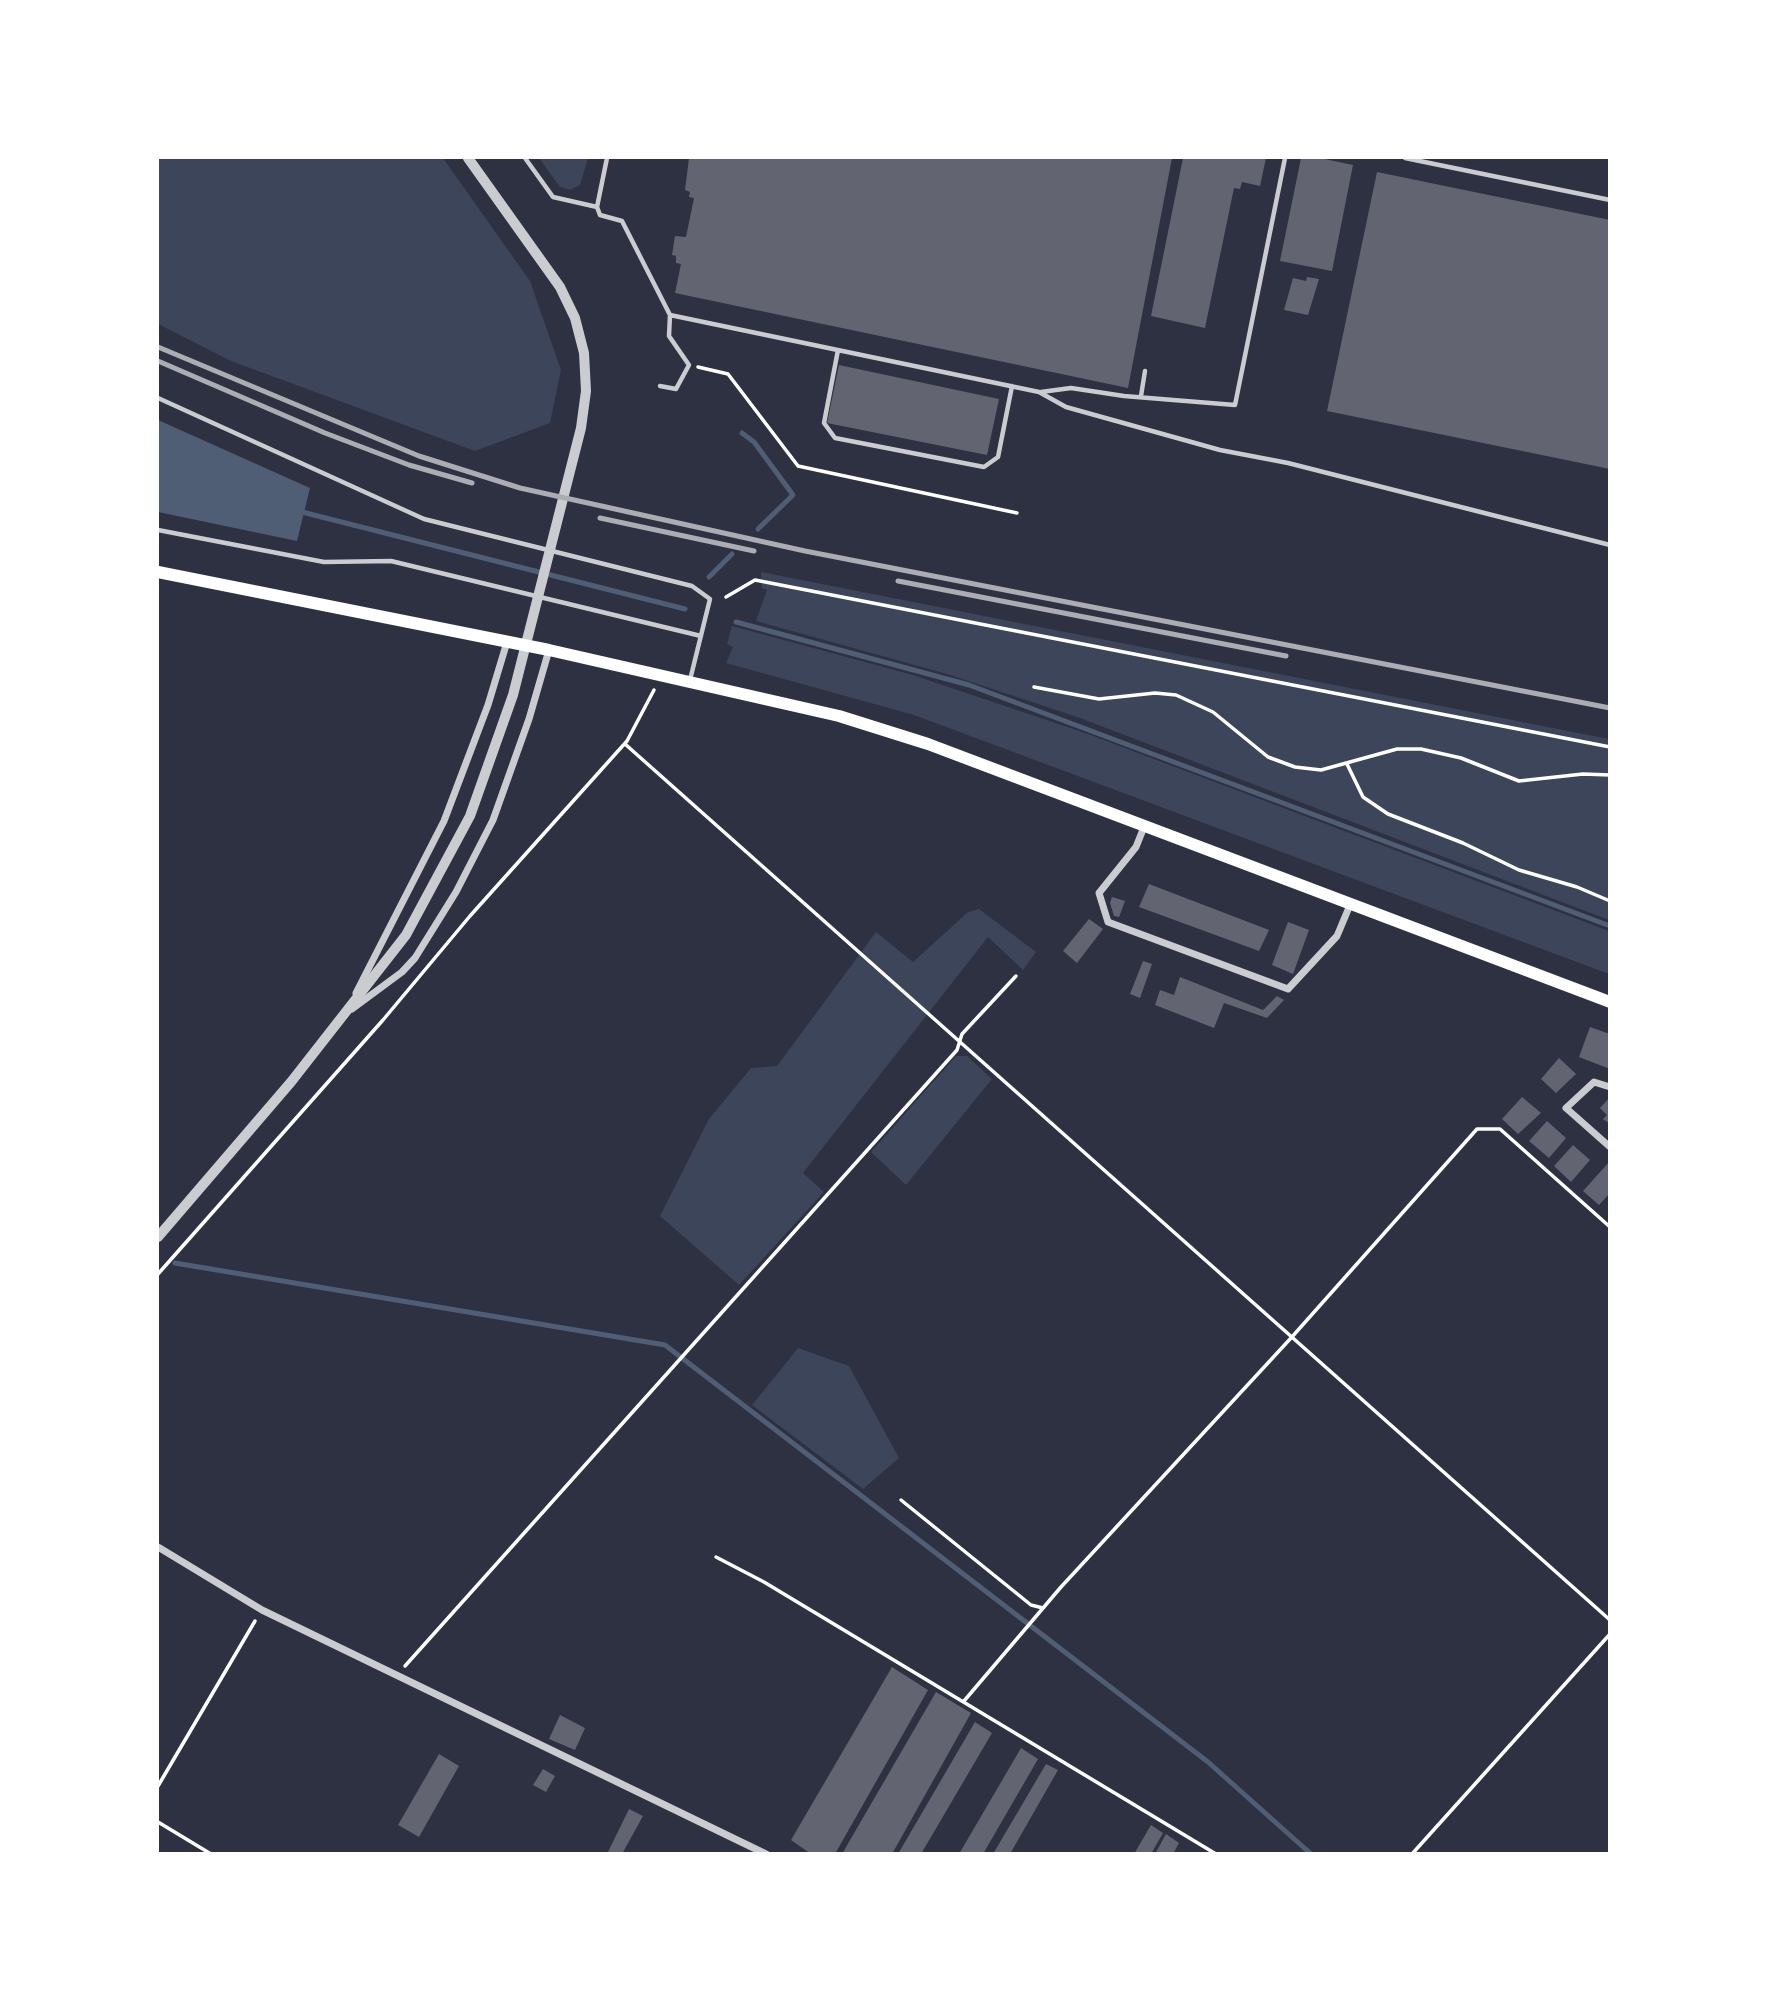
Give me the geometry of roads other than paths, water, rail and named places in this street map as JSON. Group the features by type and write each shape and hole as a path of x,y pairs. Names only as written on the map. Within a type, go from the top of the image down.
{"main road":[{"path":"158,572 549,650 839,716 928,744 1609,1002"}],"street":[{"path":"158,1237 346,1013 406,935 470,816 513,695 581,428 586,391 584,353 575,318 560,287 468,158"},
{"path":"346,1013 444,821 488,705 507,642"},
{"path":"346,1013 402,972 415,958 456,892 498,807 529,719 549,650"},
{"path":"1144,827 1136,847 1099,893 1108,922 1288,989 1337,936 1350,905"},
{"path":"1609,1087 1594,1082 1566,1108 1609,1147"},
{"path":"158,1547 262,1610 766,1853"}],"lane":[{"path":"525,158 554,197 597,207"},
{"path":"607,158 597,207 600,215 622,221 670,315 669,336 689,365 676,389 660,386"},
{"path":"1040,392 1071,388 1235,405 1285,158"},
{"path":"1405,158 1609,200"},
{"path":"670,315 1040,392 1066,407 1220,450 1288,463 1609,545"},
{"path":"838,350 824,423 835,438 984,467 998,457 1012,386"},
{"path":"1141,396 1145,370"},
{"path":"158,398 424,519 692,586 710,599 689,682"},
{"path":"158,530 324,562 391,561 701,636"}],"waterway":[{"path":"742,433 754,442 793,495 758,529"},
{"path":"298,511 685,609"},
{"path":"709,577 732,554"},
{"path":"736,622 969,685 1610,926"},
{"path":"175,1263 665,1345 1208,1762 1311,1854"}],"railway":[{"path":"158,347 419,456 520,488 805,551 1610,708"},
{"path":"158,361 325,433 409,465 472,483"},
{"path":"600,518 754,551"},
{"path":"898,581 1286,656"}]}
